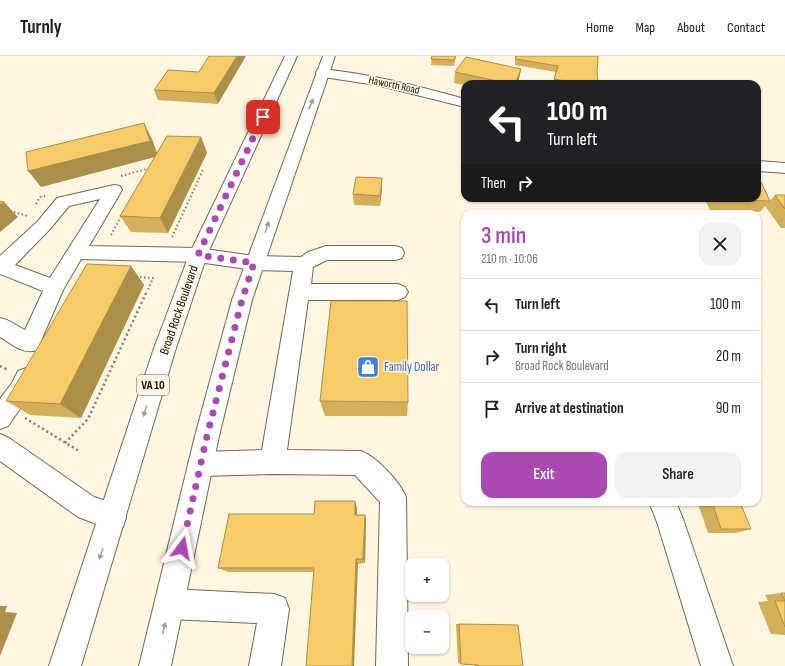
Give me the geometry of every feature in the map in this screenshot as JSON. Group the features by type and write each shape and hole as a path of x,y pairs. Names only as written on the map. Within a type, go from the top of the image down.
{"main road":[{"name":"Broad Rock Boulevard","path":"65,666 164,351 198,255 291,56"},
{"path":"155,666 201,464 242,300 329,56"},
{"name":"Haworth Road","path":"322,73 345,75 409,88 461,102"},
{"path":"761,166 785,168"},
{"path":"10,416 20,390 32,366 29,344 54,288 114,190 63,202 44,226 0,267 54,288"},
{"path":"76,252 198,255 254,263 304,264 315,257 326,253 395,253"},
{"path":"273,462 304,264"},
{"path":"300,292 398,292"},
{"path":"0,326 29,344"},
{"path":"0,446 88,508 113,517"},
{"path":"201,464 273,462 361,463 393,497 392,666"},
{"path":"664,506 670,519 717,666"},
{"path":"169,604 274,608 265,666"}],"path":[{"path":"164,254 203,170"},
{"path":"7,210 28,216"},
{"path":"65,443 88,419 153,278 130,277"},
{"path":"10,416 65,443 79,452"}],"building":[{"path":"209,56 237,56 214,93 154,90 168,70 199,72"},
{"path":"432,56 456,56 454,60 431,59"},
{"path":"516,56 598,56 598,80 554,79 558,66 516,59"},
{"path":"466,57 521,69 517,80 492,80 455,72"},
{"path":"144,123 150,141 28,171 26,152"},
{"path":"167,136 201,137 160,218 120,216"},
{"path":"356,177 382,178 380,196 353,194"},
{"path":"761,182 770,201 761,201"},
{"path":"775,195 785,195 785,209"},
{"path":"87,264 131,266 60,404 6,401"},
{"name":"Family Dollar","path":"331,301 407,301 408,402 320,401"},
{"path":"315,501 355,501 355,515 365,515 363,559 356,559 352,666 306,666 314,568 218,568 229,514 314,514"},
{"path":"713,506 742,506 751,529 721,529"},
{"path":"781,593 785,593 785,601"},
{"path":"775,601 785,601 785,627"},
{"path":"459,624 518,625 523,666 478,666 461,664"}],"place":[{"name":"Family Dollar","path":"368,367"}],"route":[{"path":"182,548 207,436 242,300 254,263 198,255 263,117"}]}
